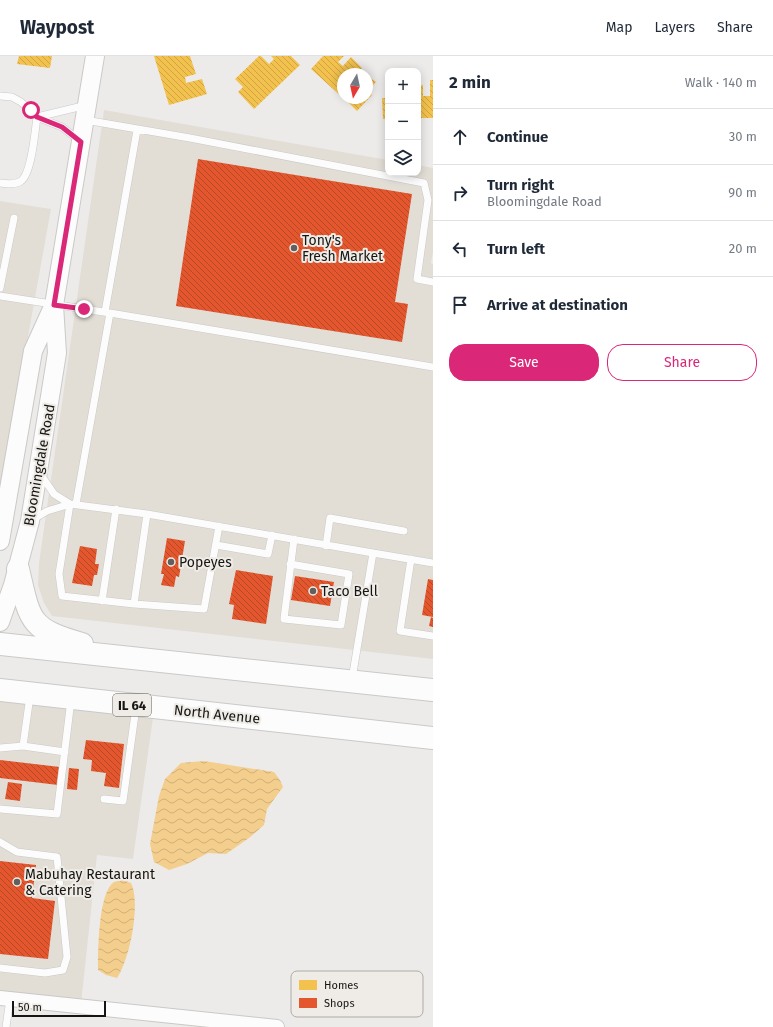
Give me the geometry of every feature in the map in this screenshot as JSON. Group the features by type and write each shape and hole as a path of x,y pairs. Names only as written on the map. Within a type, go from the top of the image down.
{"main road":[{"path":"18,569 29,613 42,629 69,641 129,658"},
{"path":"0,644 433,690"},
{"name":"North Avenue","path":"0,690 433,738"}],"street":[{"name":"Bloomingdale Road","path":"0,622 18,569 30,521 57,353 54,305 95,56"},
{"name":"Bloomingdale Road","path":"0,541 3,514 33,351 54,305"},
{"path":"5,999 277,1027"}],"lane":[{"path":"0,96 12,97 21,102 37,117 62,127 81,142"},
{"path":"37,117 86,113 137,130 190,138 424,183 428,200 417,279 433,282"},
{"path":"0,183 16,184 23,180 28,171 37,117"},
{"path":"137,130 107,313 59,574 62,596 134,604 204,608 219,526"},
{"path":"0,288 3,261 14,218"},
{"path":"0,296 433,367"},
{"path":"38,472 54,494 73,504 147,514 272,535 326,546 433,563"},
{"path":"30,521 47,512 73,504"},
{"path":"102,601 116,509"},
{"path":"134,604 147,514"},
{"path":"326,546 330,518 404,531"},
{"path":"216,545 268,554 272,535"},
{"path":"290,564 349,574 341,625 284,619 290,564 294,539"},
{"path":"352,682 373,553"},
{"path":"411,559 400,631 433,636"},
{"path":"23,746 30,693"},
{"path":"0,810 57,814 72,698"},
{"path":"104,800 123,801 136,705"},
{"path":"0,748 23,746 65,752"},
{"path":"0,842 16,852 58,857 66,957 63,970 45,973 0,968"},
{"path":"5,999 6,1027"}],"shaded area":[{"path":"104,110 385,159 385,176 421,176 421,166 433,168 433,252 431,263 433,264 433,659 52,616 44,603 38,585 39,563"},
{"path":"0,201 51,209 0,492"},
{"path":"0,694 154,711 133,859 97,855 81,1004 0,995"}],"water":[{"path":"204,761 274,772 283,787 267,809 264,825 249,838 226,854 208,853 187,864 169,870 154,862 150,844 159,796 165,779 181,763"},
{"path":"123,880 131,883 134,892 135,904 133,931 130,945 122,969 117,978 106,975 98,970 99,937 102,910 109,888 114,882"}],"building: Homes":[{"path":"19,56 52,56 50,68 17,64"},
{"path":"154,56 190,56 196,74 185,77 186,83 202,79 207,94 169,105"},
{"path":"259,56 261,56 269,64 274,59 271,56 291,56 300,65 254,109 238,92 243,87 235,79"},
{"path":"323,56 344,56 338,62 343,66 351,57 362,68 337,68 337,93 311,69"},
{"path":"430,80 433,80 433,118 421,118 421,85 423,85 423,96 430,96"},
{"path":"382,98 385,98 385,119 383,119"},
{"path":"350,104 364,104 357,111"}],"building: Shops":[{"name":"Tony's Fresh Market","path":"198,159 412,194 395,302 408,304 402,342 176,306"},
{"path":"167,538 185,541 179,577 176,576 174,587 161,585 164,574 161,574"},
{"path":"80,546 97,549 95,564 99,564 97,575 94,575 92,586 72,583"},
{"path":"236,570 273,576 266,624 232,619 234,605 229,604"},
{"name":"Taco Bell","path":"295,576 334,582 330,606 291,600"},
{"path":"428,579 433,580 433,617 422,615"},
{"path":"431,617 433,618 433,627 429,626"},
{"path":"86,740 124,744 119,788 104,786 106,773 91,771 92,760 83,759"},
{"path":"0,760 60,767 58,785 0,778"},
{"path":"69,768 79,769 77,790 67,789"},
{"path":"8,782 22,784 20,801 5,799"},
{"path":"0,861 36,865 32,898 55,901 48,959 0,954"}],"place":[{"name":"Tony's Fresh Market","path":"294,248"},
{"name":"Popeyes","path":"171,562"},
{"name":"Taco Bell","path":"313,591"},
{"name":"Mabuhay Restaurant & Catering","path":"17,882"}],"route":[{"path":"31,110 37,117 62,127 81,142 54,305 84,309"}]}
